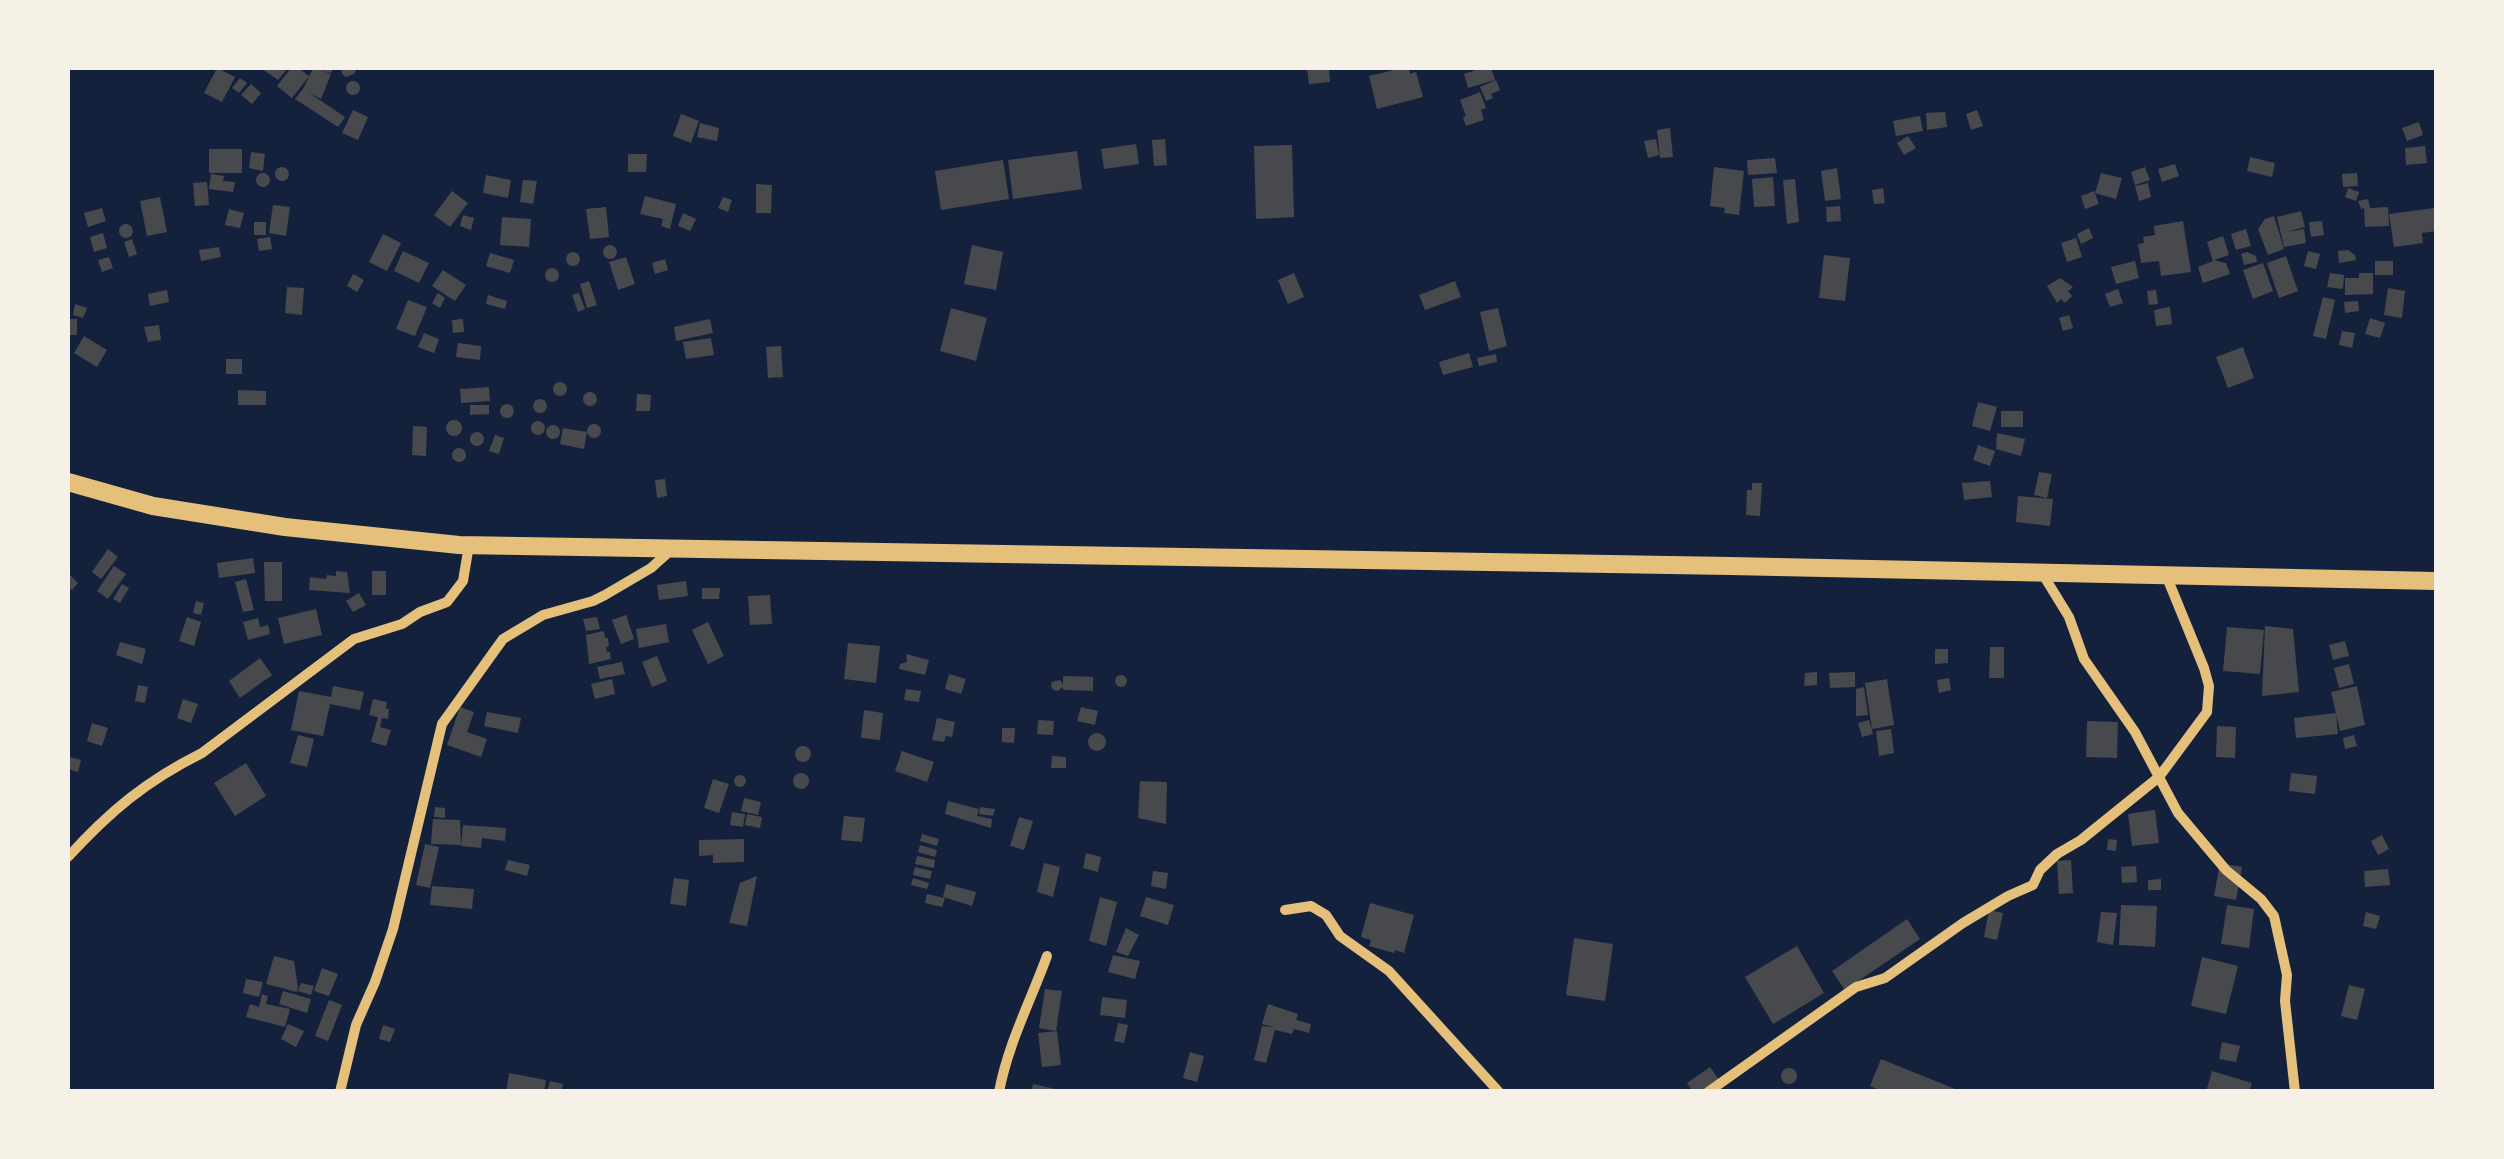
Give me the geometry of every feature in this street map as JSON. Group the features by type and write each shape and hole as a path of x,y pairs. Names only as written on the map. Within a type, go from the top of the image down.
{"main road":[{"path":"68,482 154,506 284,526 469,546 2436,581"}],"street":[{"path":"68,857 103,819 139,789 202,753 354,639 402,624 446,602 463,581 469,546"},
{"path":"340,1092 356,1025 393,929 442,724 504,639 544,615 605,595 651,568 673,549"},
{"path":"2042,572 2069,617 2084,659 2135,732 2178,813 2226,870 2274,916 2287,975 2285,1000 2295,1092"},
{"path":"1708,1092 1856,987 1885,978 1963,923 2033,885 2040,870 2057,854 2090,833 2159,777 2206,712 2209,686 2166,575"},
{"path":"1286,910 1311,906 1326,915 1340,936 1389,971 1499,1092"},
{"path":"999,1092 1029,997 1047,956"}],"building":[{"path":"217,68 235,77 222,102 204,93"},
{"path":"261,68 288,68 278,80"},
{"path":"291,68 309,76 292,98 277,86"},
{"path":"313,68 333,68 331,73 320,70 331,74 321,99 308,92 345,117 338,127 295,99"},
{"path":"341,68 355,68 356,70 346,77"},
{"path":"1307,68 1329,68 1330,82 1309,84"},
{"path":"1409,68 1410,74 1416,72 1423,97 1377,109 1369,76"},
{"path":"1491,68 1495,80 1468,88 1464,74"},
{"path":"240,78 247,83 239,93 232,88"},
{"path":"1496,80 1500,90 1486,101 1480,87"},
{"path":"353,81 360,88 353,95 346,88"},
{"path":"251,84 261,93 252,104 241,95"},
{"path":"1480,92 1486,108 1481,110 1484,120 1466,126 1460,100"},
{"path":"353,110 368,117 358,140 342,133"},
{"path":"1977,110 1983,126 1971,130 1966,114"},
{"path":"1945,112 1947,127 1927,130 1926,113"},
{"path":"681,114 699,121 691,143 673,136"},
{"path":"1920,116 1923,131 1896,136 1893,121"},
{"path":"2419,122 2423,135 2407,141 2402,128"},
{"path":"700,123 719,128 717,141 697,137"},
{"path":"1670,128 1673,157 1660,158 1657,130"},
{"path":"1908,136 1916,148 1904,155 1897,143"},
{"path":"1165,139 1167,165 1154,166 1152,140"},
{"path":"1656,139 1659,155 1648,158 1644,141"},
{"path":"1136,144 1139,164 1104,169 1101,149"},
{"path":"1292,145 1294,217 1256,219 1254,146"},
{"path":"2425,146 2427,163 2406,165 2405,148"},
{"path":"209,149 242,149 242,173 209,173"},
{"path":"1077,151 1082,189 1013,199 1008,160"},
{"path":"251,152 265,154 263,171 249,168"},
{"path":"628,154 647,154 646,172 628,172"},
{"path":"2250,157 2275,163 2272,177 2247,171"},
{"path":"1775,158 1777,173 1748,175 1747,160"},
{"path":"1003,160 1009,199 941,210 935,171"},
{"path":"2175,164 2179,176 2162,182 2158,169"},
{"path":"282,167 289,174 282,181 275,174"},
{"path":"1714,167 1744,171 1739,215 1710,206"},
{"path":"2145,167 2150,180 2135,185 2131,172"},
{"path":"1837,168 1841,199 1825,201 1821,171"},
{"path":"263,173 270,180 263,187 256,180"},
{"path":"2101,173 2122,178 2116,199 2095,193"},
{"path":"2357,173 2358,186 2343,187 2342,174"},
{"path":"211,174 235,182 233,192 209,189"},
{"path":"486,175 511,180 508,198 483,193"},
{"path":"1773,177 1775,206 1754,207 1752,179"},
{"path":"1795,179 1799,222 1787,224 1783,180"},
{"path":"523,180 537,181 533,204 520,202"},
{"path":"207,182 209,205 195,206 193,183"},
{"path":"2148,183 2151,197 2139,201 2135,186"},
{"path":"756,184 772,185 771,213 756,213"},
{"path":"1883,188 1885,203 1874,204 1872,190"},
{"path":"2348,188 2359,192 2356,201 2345,197"},
{"path":"452,191 468,203 450,227 434,215"},
{"path":"2094,191 2099,204 2085,209 2081,196"},
{"path":"645,196 676,204 670,229 661,226 663,219 640,214"},
{"path":"160,197 167,232 147,236 140,201"},
{"path":"723,197 732,200 728,212 718,208"},
{"path":"2368,199 2370,208 2388,207 2389,226 2365,227 2364,208 2358,201"},
{"path":"273,205 290,207 286,236 269,233"},
{"path":"1840,206 1841,221 1827,222 1826,207"},
{"path":"606,207 609,237 590,239 586,209"},
{"path":"102,208 106,221 88,227 84,213"},
{"path":"2434,208 2436,231 2422,233 2423,243 2394,247 2389,214"},
{"path":"229,209 244,213 240,228 225,225"},
{"path":"2301,211 2305,227 2286,232 2304,229 2306,243 2284,247 2277,217"},
{"path":"683,213 696,219 690,231 678,226"},
{"path":"463,215 474,218 471,230 460,226"},
{"path":"2274,216 2284,249 2268,255 2258,229 2265,219"},
{"path":"502,217 531,219 529,247 500,245"},
{"path":"2183,221 2191,272 2161,276 2159,261 2141,263 2138,244 2144,243 2143,237 2155,235 2154,226"},
{"path":"2322,221 2324,235 2311,237 2309,222"},
{"path":"254,222 266,222 266,235 254,235"},
{"path":"126,224 133,231 126,238 119,231"},
{"path":"2089,228 2093,238 2081,244 2077,234"},
{"path":"2246,229 2251,246 2236,250 2231,234"},
{"path":"103,233 107,248 94,252 90,237"},
{"path":"383,234 401,243 387,271 369,262"},
{"path":"2223,236 2229,255 2214,260 2226,263 2230,274 2203,283 2198,267 2213,261 2207,242"},
{"path":"270,237 272,249 259,251 257,239"},
{"path":"2076,238 2082,257 2067,262 2061,243"},
{"path":"132,239 137,254 129,257 124,242"},
{"path":"610,245 617,252 610,259 603,252"},
{"path":"972,245 1003,252 996,290 964,284"},
{"path":"219,247 221,257 201,261 199,250"},
{"path":"2348,250 2356,260 2339,263 2338,251"},
{"path":"403,251 429,263 419,283 394,271"},
{"path":"2308,251 2320,254 2316,269 2304,266"},
{"path":"573,252 580,259 573,266 566,259"},
{"path":"490,253 514,260 510,273 486,266"},
{"path":"2241,254 2256,256 2257,262 2244,265"},
{"path":"1824,255 1850,258 1845,301 1819,298"},
{"path":"2286,256 2298,291 2279,298 2267,263"},
{"path":"109,257 113,268 102,272 98,260"},
{"path":"626,257 635,284 618,290 609,262"},
{"path":"665,259 668,270 655,274 652,263"},
{"path":"2135,261 2139,278 2116,284 2111,267"},
{"path":"2375,261 2393,261 2393,275 2375,275"},
{"path":"2263,263 2273,291 2253,299 2243,270"},
{"path":"552,268 559,275 552,282 545,275"},
{"path":"443,270 466,285 455,301 432,286"},
{"path":"1294,273 1304,297 1288,304 1278,280"},
{"path":"2330,273 2344,275 2343,289 2327,287"},
{"path":"2359,273 2373,273 2373,294 2345,295 2345,278 2359,278"},
{"path":"353,274 364,280 357,292 347,286"},
{"path":"2060,278 2073,287 2068,291 2072,296 2065,303 2061,299 2057,303 2047,286"},
{"path":"589,281 597,305 587,308 580,284"},
{"path":"1455,281 1461,297 1425,310 1419,295"},
{"path":"287,287 304,288 302,315 285,313"},
{"path":"2388,288 2405,291 2402,318 2384,315"},
{"path":"2118,289 2123,303 2110,307 2105,294"},
{"path":"167,290 169,302 150,306 148,294"},
{"path":"2156,290 2158,304 2149,305 2147,291"},
{"path":"438,293 445,298 440,308 432,303"},
{"path":"579,293 585,309 578,312 572,295"},
{"path":"488,295 507,301 505,309 486,304"},
{"path":"2323,297 2335,300 2326,339 2313,336"},
{"path":"408,300 427,307 415,336 396,329"},
{"path":"2358,301 2359,311 2345,313 2344,302"},
{"path":"75,304 87,308 83,318 73,315"},
{"path":"2170,307 2172,324 2156,326 2154,310"},
{"path":"951,308 987,318 976,361 940,351"},
{"path":"1498,308 1507,346 1489,351 1480,312"},
{"path":"2069,315 2073,328 2063,331 2059,318"},
{"path":"2370,318 2385,323 2380,338 2365,334"},
{"path":"68,319 77,319 77,335 68,335"},
{"path":"463,319 464,332 453,333 452,320"},
{"path":"710,319 713,333 676,341 674,327"},
{"path":"159,325 161,340 148,342 144,327"},
{"path":"2342,331 2355,333 2352,348 2339,345"},
{"path":"424,333 439,339 434,353 418,347"},
{"path":"84,336 107,350 97,367 74,353"},
{"path":"711,338 714,355 686,359 683,342"},
{"path":"458,343 481,346 480,360 456,357"},
{"path":"781,346 783,377 768,378 766,347"},
{"path":"2243,347 2254,378 2228,388 2216,357"},
{"path":"1469,353 1473,367 1443,375 1439,362"},
{"path":"1496,354 1497,362 1479,366 1477,358"},
{"path":"226,359 242,359 242,374 226,374"},
{"path":"560,382 567,389 560,396 553,389"},
{"path":"489,387 490,401 461,403 460,389"},
{"path":"238,390 266,391 266,405 238,405"},
{"path":"590,392 597,399 590,406 583,399"},
{"path":"637,394 651,395 650,411 636,411"},
{"path":"540,399 547,406 540,413 533,406"},
{"path":"1978,402 1997,407 1990,431 1972,426"},
{"path":"507,404 514,411 507,418 500,411"},
{"path":"470,405 489,405 489,414 470,415"},
{"path":"2001,411 2023,411 2023,427 2001,427"},
{"path":"454,420 462,428 454,436 446,428"},
{"path":"538,421 545,428 538,435 531,428"},
{"path":"594,424 601,431 594,438 587,431"},
{"path":"553,425 560,432 553,439 546,432"},
{"path":"413,426 427,427 426,456 412,455"},
{"path":"563,428 587,432 584,449 560,444"},
{"path":"477,432 484,439 477,446 470,439"},
{"path":"1997,433 2025,439 2021,456 1996,449"},
{"path":"495,435 504,438 499,454 489,451"},
{"path":"1978,445 1995,451 1990,466 1973,460"},
{"path":"459,448 466,455 459,462 452,455"},
{"path":"2039,472 2052,474 2047,498 2034,495"},
{"path":"665,479 667,496 657,498 655,480"},
{"path":"1990,481 1992,497 1964,500 1962,483"},
{"path":"1752,483 1762,483 1760,516 1746,515 1747,490 1752,490"},
{"path":"2018,496 2053,499 2050,526 2016,522"},
{"path":"108,549 118,557 101,579 92,572"},
{"path":"253,558 255,573 219,578 217,563"},
{"path":"264,562 282,562 282,601 265,601"},
{"path":"114,566 126,574 108,599 97,591"},
{"path":"336,571 347,572 350,593 309,590 310,577 326,579 327,575 336,576"},
{"path":"372,571 386,571 386,595 372,595"},
{"path":"68,573 78,583 72,590 68,587"},
{"path":"246,579 254,610 243,612 235,582"},
{"path":"686,581 688,596 659,600 657,585"},
{"path":"122,584 129,588 120,603 113,599"},
{"path":"702,588 720,588 719,599 702,599"},
{"path":"359,593 366,605 353,612 346,601"},
{"path":"770,595 772,624 750,625 748,596"},
{"path":"196,601 204,603 201,615 193,613"},
{"path":"316,609 322,635 284,644 278,618"},
{"path":"626,615 634,639 621,644 612,620"},
{"path":"187,617 201,622 194,646 179,641"},
{"path":"597,617 600,629 586,631 583,619"},
{"path":"258,618 260,627 268,625 270,634 248,640 243,622"},
{"path":"708,622 724,656 708,664 692,630"},
{"path":"666,624 669,642 639,648 636,629"},
{"path":"2265,626 2293,629 2299,692 2262,696"},
{"path":"2227,627 2264,630 2260,674 2223,671"},
{"path":"604,631 611,659 589,664 586,635"},
{"path":"2345,641 2349,656 2333,660 2329,645"},
{"path":"120,642 146,649 142,664 116,655"},
{"path":"848,643 880,646 876,683 844,679"},
{"path":"1990,647 2004,647 2004,678 1989,678"},
{"path":"1935,649 1948,649 1948,663 1935,664"},
{"path":"906,654 929,660 925,675 899,669 900,664 907,662"},
{"path":"657,656 667,681 652,687 642,662"},
{"path":"260,658 272,675 240,698 229,681"},
{"path":"622,662 625,674 600,679 597,667"},
{"path":"2349,664 2354,684 2339,688 2334,668"},
{"path":"1817,672 1817,685 1804,686 1805,673"},
{"path":"1855,672 1855,687 1830,688 1829,673"},
{"path":"949,674 966,679 961,694 945,689"},
{"path":"1063,676 1093,677 1093,691 1063,687 1053,690 1052,682 1060,680 1063,685"},
{"path":"1116,676 1126,676 1126,686 1116,686"},
{"path":"1949,678 1951,690 1939,693 1937,680"},
{"path":"612,679 615,694 595,699 591,684"},
{"path":"1887,679 1894,725 1872,729 1865,683"},
{"path":"138,685 148,687 145,703 135,701"},
{"path":"333,686 364,692 360,710 330,704 323,736 291,730 299,691 331,697"},
{"path":"2357,686 2365,725 2340,731 2331,692"},
{"path":"1864,687 1868,715 1856,716 1856,689"},
{"path":"906,689 921,691 919,702 904,700"},
{"path":"183,699 198,704 191,723 177,718"},
{"path":"373,699 387,702 389,709 388,719 382,718 380,727 391,730 386,746 371,742 378,717 369,715"},
{"path":"460,707 474,712 467,732 487,739 481,757 447,745"},
{"path":"1081,707 1098,711 1095,725 1077,721"},
{"path":"864,710 883,713 880,740 861,738"},
{"path":"487,712 521,718 518,733 484,726"},
{"path":"2336,713 2338,734 2296,738 2294,718"},
{"path":"937,718 955,722 952,737 946,736 944,742 932,740"},
{"path":"1038,720 1054,721 1053,735 1037,734"},
{"path":"1869,720 1873,734 1862,737 1858,723"},
{"path":"2087,721 2118,722 2117,758 2086,757"},
{"path":"92,723 108,728 102,746 87,741"},
{"path":"2217,726 2236,727 2235,758 2216,757"},
{"path":"1002,728 1015,728 1014,743 1002,742"},
{"path":"1891,729 1894,753 1879,756 1876,731"},
{"path":"1097,733 1106,742 1097,751 1088,742"},
{"path":"298,735 314,739 307,767 290,763"},
{"path":"2354,735 2357,746 2345,749 2343,738"},
{"path":"803,746 811,754 803,762 795,754"},
{"path":"902,751 934,762 927,782 895,771"},
{"path":"1052,756 1066,757 1066,768 1051,768"},
{"path":"70,757 81,760 78,772 68,769"},
{"path":"246,763 266,796 235,816 214,783"},
{"path":"801,773 809,781 801,789 793,781"},
{"path":"2291,773 2317,776 2315,794 2289,791"},
{"path":"740,775 746,781 740,787 734,781"},
{"path":"713,779 729,784 719,813 704,808"},
{"path":"1140,781 1167,782 1166,824 1138,818"},
{"path":"744,798 761,802 758,815 741,811"},
{"path":"948,801 979,809 977,816 992,819 991,828 945,814"},
{"path":"435,807 445,808 445,818 434,817"},
{"path":"980,807 995,809 993,816 979,814"},
{"path":"2155,810 2159,843 2132,846 2128,814"},
{"path":"732,812 745,814 743,827 730,825"},
{"path":"747,814 762,817 760,828 745,825"},
{"path":"844,816 865,818 862,842 841,840"},
{"path":"1019,817 1033,821 1024,850 1010,846"},
{"path":"433,819 460,820 461,845 431,844"},
{"path":"463,825 506,828 505,841 482,838 481,848 461,846"},
{"path":"922,834 939,839 937,846 920,841"},
{"path":"2382,835 2389,849 2378,855 2371,841"},
{"path":"744,839 744,862 713,863 713,855 699,856 699,840"},
{"path":"2108,839 2117,840 2116,851 2107,850"},
{"path":"425,844 439,847 430,888 416,885"},
{"path":"920,845 937,850 935,857 918,852"},
{"path":"1086,853 1101,857 1098,872 1083,868"},
{"path":"917,856 935,860 934,868 915,864"},
{"path":"508,860 530,865 527,876 505,870"},
{"path":"2071,860 2073,893 2059,894 2057,861"},
{"path":"1044,863 1060,867 1053,897 1037,892"},
{"path":"2220,863 2242,867 2236,900 2214,896"},
{"path":"2136,866 2137,882 2122,883 2121,867"},
{"path":"915,867 932,871 930,879 913,875"},
{"path":"2388,869 2390,885 2365,887 2364,871"},
{"path":"1153,871 1168,873 1166,889 1151,886"},
{"path":"757,876 747,926 729,923 740,883"},
{"path":"674,878 689,880 686,906 670,904"},
{"path":"913,878 929,883 927,889 911,885"},
{"path":"2161,879 2161,890 2148,890 2148,880"},
{"path":"946,884 976,892 972,906 943,897"},
{"path":"432,886 474,889 472,909 430,905"},
{"path":"927,894 945,898 942,907 925,903"},
{"path":"1100,897 1117,902 1106,946 1089,941"},
{"path":"1146,897 1174,905 1168,925 1140,916"},
{"path":"1370,903 1414,915 1404,953 1369,946 1371,940 1361,937"},
{"path":"2121,905 2157,906 2155,947 2119,945"},
{"path":"2227,905 2254,909 2249,948 2221,944"},
{"path":"1989,910 2003,913 1997,940 1984,937"},
{"path":"2101,912 2117,913 2113,945 2097,942"},
{"path":"2366,912 2380,916 2376,929 2363,926"},
{"path":"1907,919 1920,939 1845,990 1832,971"},
{"path":"1126,928 1139,935 1128,956 1116,952"},
{"path":"1574,938 1613,944 1605,1001 1566,995"},
{"path":"1797,946 1824,993 1773,1024 1745,977"},
{"path":"1113,955 1140,961 1135,979 1108,972"},
{"path":"274,956 294,961 297,992 266,984"},
{"path":"2202,957 2238,966 2226,1014 2191,1006"},
{"path":"322,968 338,974 329,996 314,991"},
{"path":"246,979 263,982 259,997 243,993"},
{"path":"301,983 314,986 311,995 298,991"},
{"path":"2349,985 2365,989 2357,1020 2341,1016"},
{"path":"1045,989 1062,991 1056,1031 1039,1028"},
{"path":"283,991 311,999 307,1013 279,1004"},
{"path":"262,994 268,996 266,1004 290,1009 285,1027 246,1017 250,1004 259,1007"},
{"path":"1102,997 1127,1000 1125,1018 1100,1015"},
{"path":"329,1000 342,1005 328,1041 315,1036"},
{"path":"1268,1004 1298,1014 1296,1020 1311,1024 1309,1033 1275,1030 1266,1063 1254,1060 1262,1026 1274,1027 1262,1024"},
{"path":"1118,1023 1128,1025 1124,1043 1114,1041"},
{"path":"288,1024 304,1031 296,1047 281,1039"},
{"path":"383,1025 395,1029 390,1042 379,1039"},
{"path":"1057,1031 1061,1065 1042,1067 1038,1033"},
{"path":"2222,1042 2240,1046 2236,1062 2219,1059"},
{"path":"1190,1052 1204,1056 1197,1082 1183,1078"},
{"path":"1881,1059 1960,1092 1884,1092 1870,1086"},
{"path":"1710,1067 1719,1080 1702,1092 1693,1092 1687,1083"},
{"path":"1789,1068 1797,1076 1789,1084 1781,1076"},
{"path":"2212,1071 2252,1083 2249,1092 2206,1092"},
{"path":"509,1073 546,1080 544,1092 506,1092"},
{"path":"550,1081 563,1084 561,1092 547,1092"},
{"path":"1033,1084 1060,1090 1031,1092"}]}
